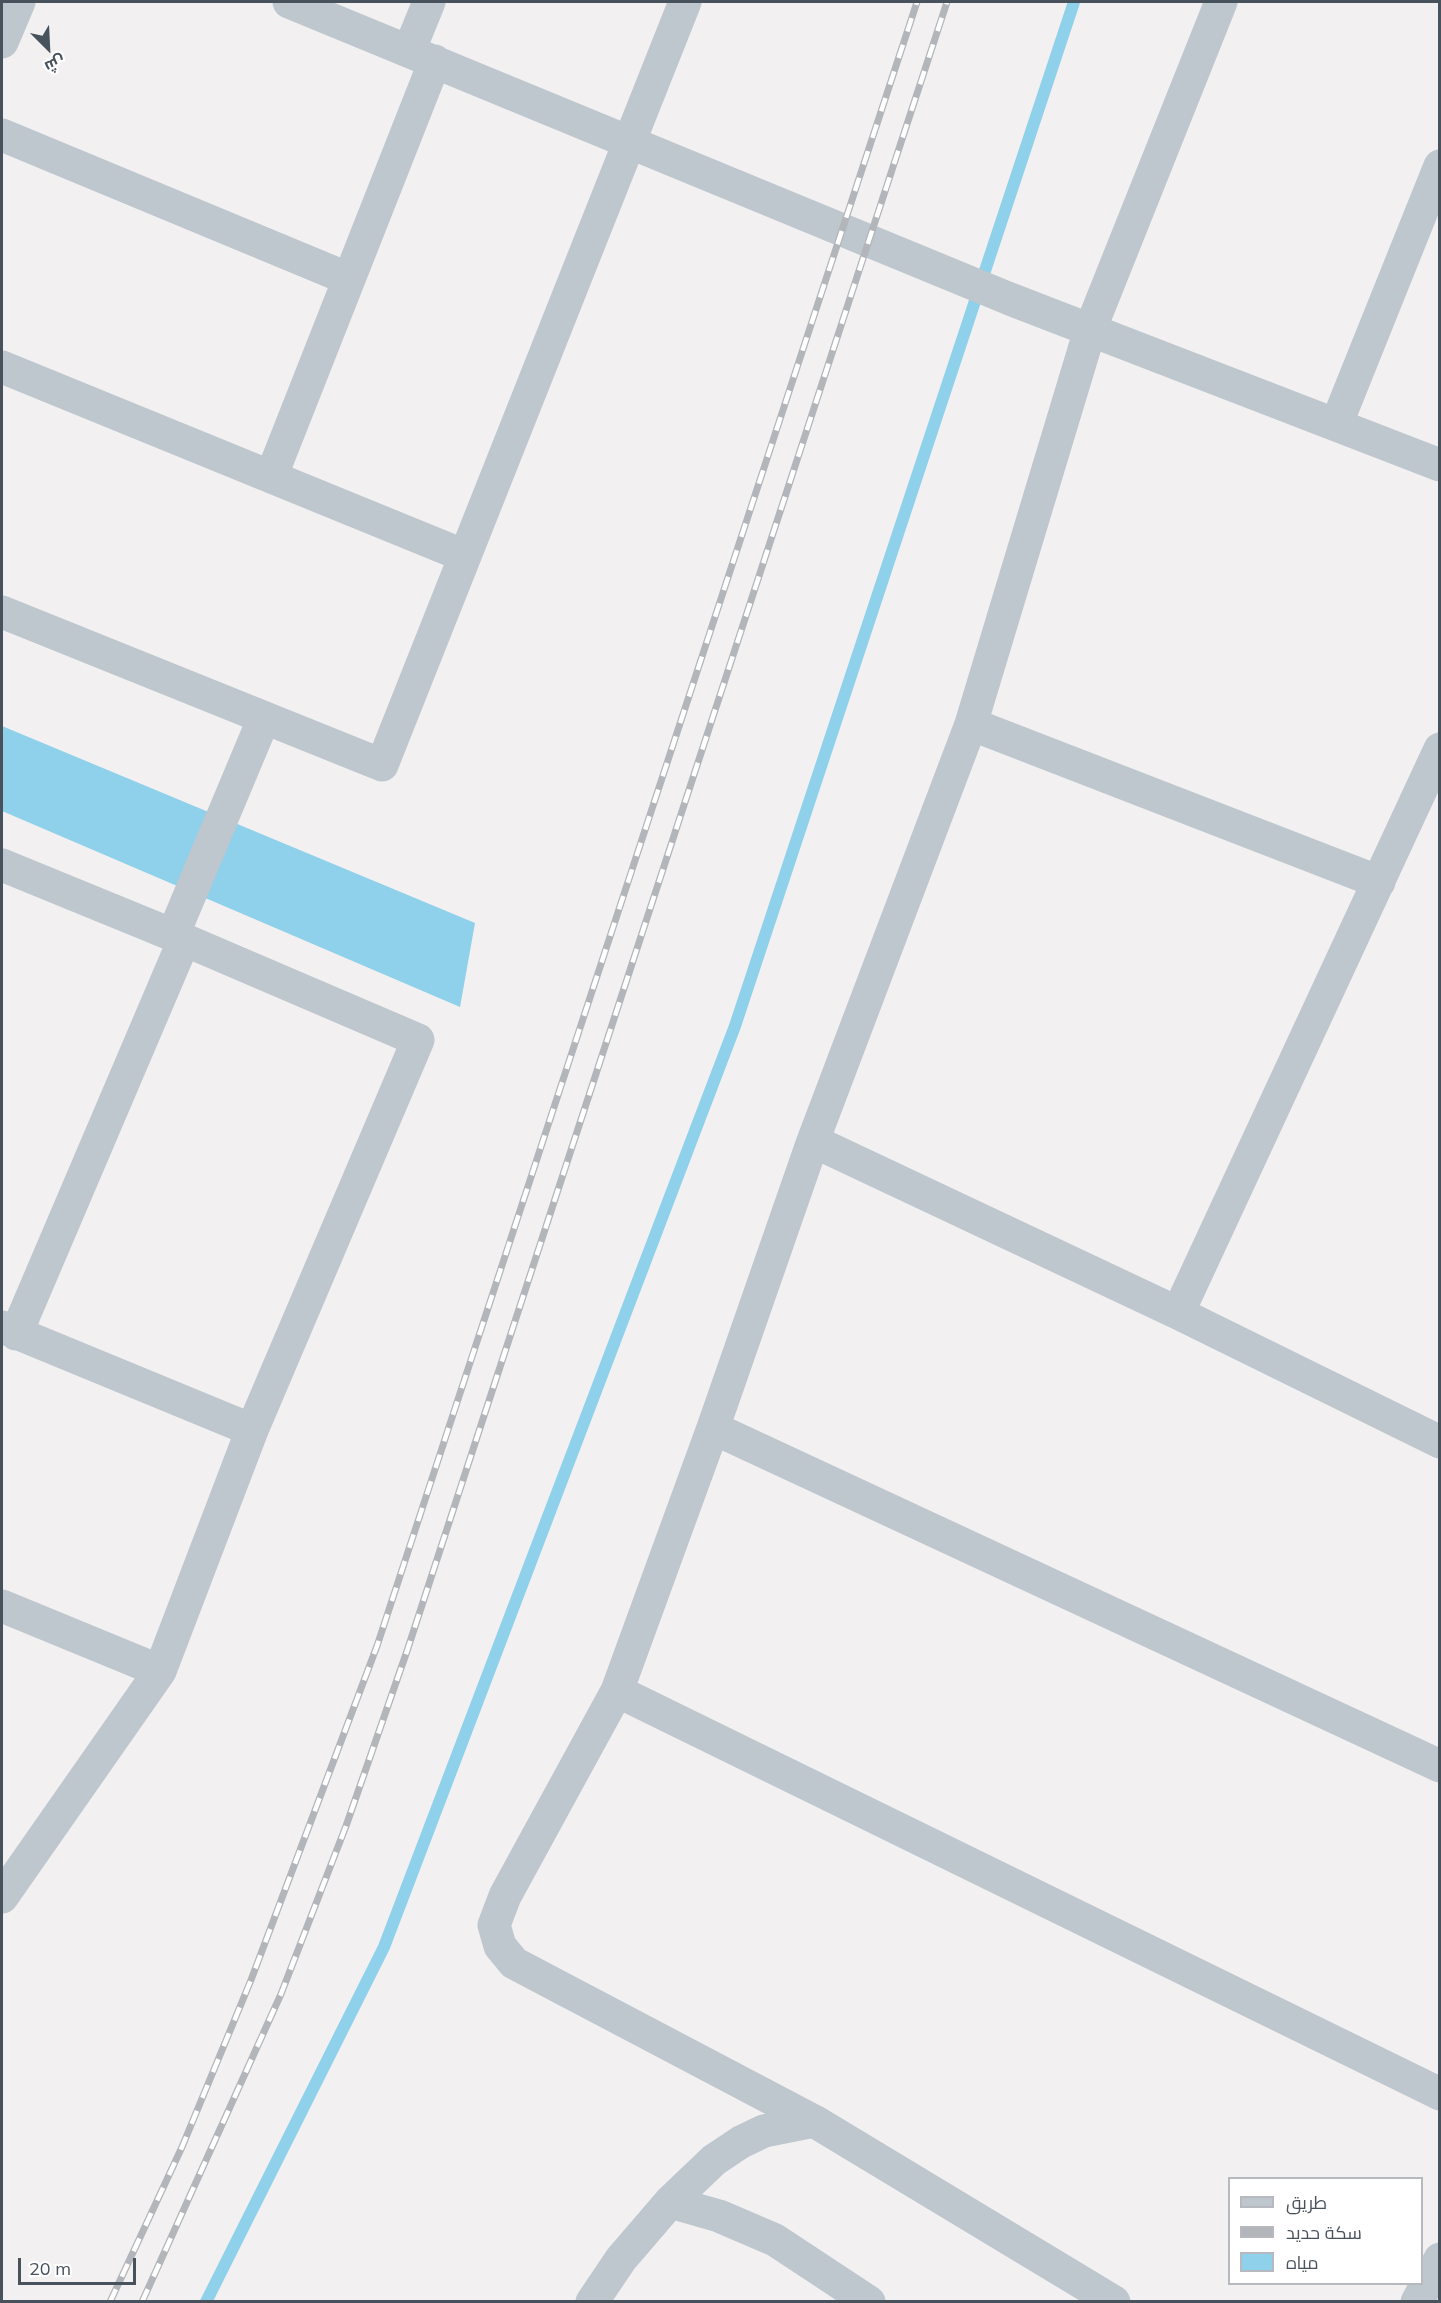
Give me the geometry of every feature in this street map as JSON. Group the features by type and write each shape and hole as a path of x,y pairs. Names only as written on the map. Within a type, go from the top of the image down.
{"street":[{"path":"2,42 19,2"},
{"path":"289,2 1010,299 1440,465"},
{"path":"271,477 349,279 422,56 429,2"},
{"path":"2,612 382,765 685,2"},
{"path":"1114,2301 814,2121 514,1963 500,1946 494,1925 505,1896 617,1691 713,1428 813,1141 971,724 1090,330 1221,2"},
{"path":"2,135 349,279"},
{"path":"1336,425 1440,166"},
{"path":"2,367 465,556"},
{"path":"252,1430 9,1330 178,938 264,717"},
{"path":"971,724 1379,882"},
{"path":"1178,1314 1440,749"},
{"path":"2,866 418,1040 252,1430 160,1671 2,1897"},
{"path":"813,1141 1178,1314 1440,1442"},
{"path":"713,1428 1440,1766"},
{"path":"2,1606 160,1671"},
{"path":"617,1691 1440,2094"},
{"path":"592,2301 621,2259 670,2202 714,2160 741,2142 764,2131 814,2121"},
{"path":"670,2202 719,2216 775,2240 869,2301"},
{"path":"1417,2301 1440,2259"}],"water":[{"path":"2,726 475,923 460,1007 2,811"}],"waterway":[{"path":"206,2302 384,1947 735,1026 1074,2"}],"railway":[{"path":"110,2302 182,2147 251,1980 377,1646 917,2"},
{"path":"142,2302 281,1994 346,1826 407,1651 947,2"}]}
